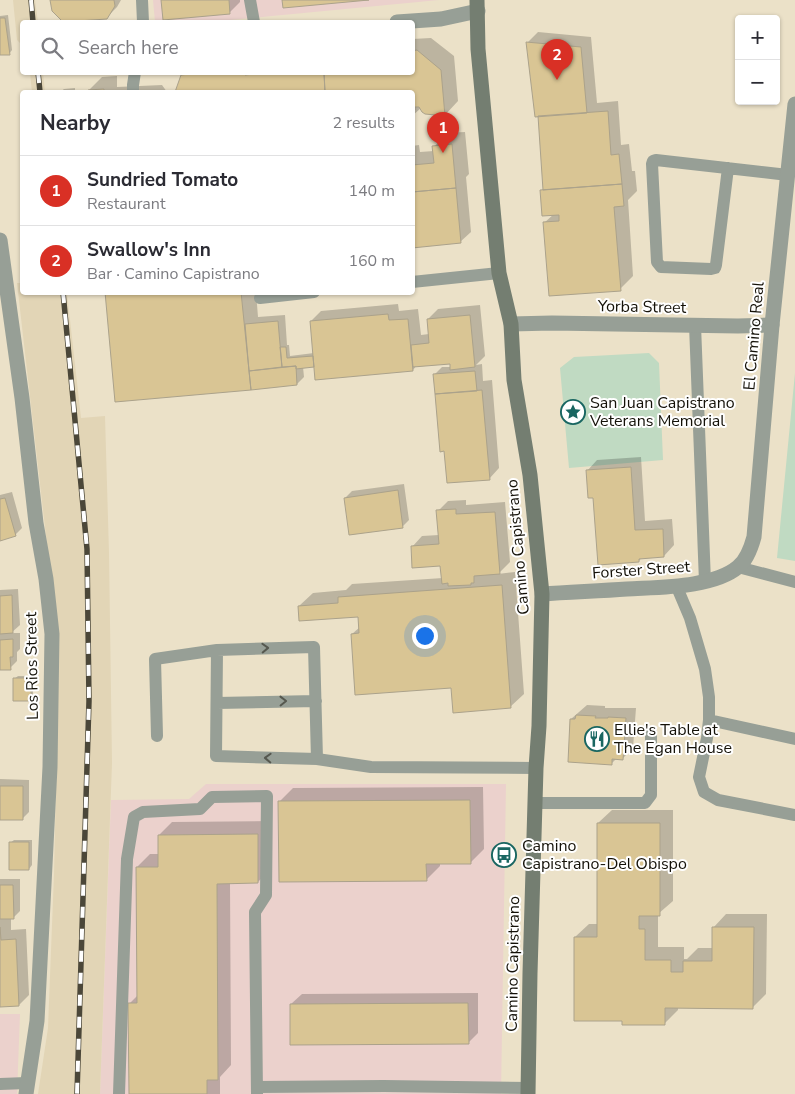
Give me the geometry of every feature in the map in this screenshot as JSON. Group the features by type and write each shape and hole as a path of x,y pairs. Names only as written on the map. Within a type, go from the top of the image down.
{"main road":[{"name":"Camino Capistrano","path":"477,5 478,49 499,273 511,324 514,380 530,475 542,594 530,973 529,1091"}],"street":[{"path":"415,21 441,19 477,5"},
{"name":"El Camino Real","path":"738,567 748,554 754,537 772,325 795,104"},
{"name":"Los Rios Street","path":"0,240 52,634 50,767 37,1021 26,1089"},
{"name":"Yorba Street","path":"511,324 772,325"},
{"name":"Forster Street","path":"542,594 705,582 723,576 738,567"}],"lane":[{"path":"142,0 143,20"},
{"path":"250,0 254,20"},
{"path":"133,90 135,75"},
{"path":"728,168 715,268 712,270 661,267 657,262 653,161 656,160 728,168 788,175"},
{"path":"415,282 499,273"},
{"path":"260,298 287,295"},
{"path":"695,325 705,582"},
{"path":"738,567 795,582"},
{"path":"676,585 690,618 705,669 709,697 707,738 699,777 704,792 718,800 795,815"},
{"path":"157,736 155,659 217,650 314,647 317,759"},
{"path":"217,650 216,756 317,759 371,767 536,768"},
{"path":"217,702 316,701"},
{"path":"709,720 795,739"},
{"path":"536,803 646,803 651,795 651,733"},
{"path":"119,1094 127,859 134,817 143,812 200,809 212,797 267,796 266,895 255,912 257,1091 529,1091"},
{"path":"0,1084 26,1089"}],"shaded area":[{"path":"13,0 35,0 38,20 20,20 20,43 17,40"},
{"path":"153,0 439,0 230,20 155,20"},
{"path":"30,75 43,75 45,90 32,90"},
{"path":"17,283 20,283 20,295 67,295 81,418 105,416 112,763 100,1094 38,1094 48,1028 54,874 58,641"},
{"path":"206,784 506,784 501,1094 100,1094 111,800 189,799"},
{"path":"0,1014 20,1014 17,1094 0,1094"}],"green space":[{"path":"649,353 659,363 663,460 569,468 560,368 574,357"},
{"path":"795,373 795,561 777,558"}],"building":[{"path":"50,0 114,0 115,6 107,19 61,20 52,11"},
{"path":"161,0 229,0 230,14 163,20"},
{"path":"282,0 369,0 283,8"},
{"path":"0,18 5,18 10,55 0,55"},
{"path":"526,42 581,47 587,113 535,117"},
{"path":"415,50 417,50 441,70 445,116 425,114 419,107 415,107 415,90 325,90 324,75 415,75"},
{"path":"181,75 324,75 325,90 176,90"},
{"path":"608,111 611,155 619,154 622,184 543,190 538,116"},
{"path":"452,144 456,188 415,192 415,165 434,163 432,146"},
{"path":"622,184 624,206 614,207 621,291 549,296 543,222 559,221 559,215 542,216 540,190"},
{"path":"456,188 461,243 415,248 415,192"},
{"path":"105,295 241,295 251,390 115,402"},
{"path":"388,314 389,320 408,319 413,371 315,380 310,321"},
{"path":"470,315 475,367 450,370 450,364 413,367 411,345 429,343 427,319"},
{"path":"278,321 282,367 249,371 245,324"},
{"path":"280,347 286,347 287,358 313,356 314,367 296,369 296,366 282,367"},
{"path":"296,366 297,385 251,390 249,371"},
{"path":"475,371 477,391 435,394 433,374"},
{"path":"482,390 490,480 447,483 444,451 440,452 435,394"},
{"path":"631,467 635,530 663,529 664,557 639,559 639,562 598,565 593,498 588,498 586,470"},
{"path":"398,490 403,528 349,535 344,498"},
{"path":"5,498 16,536 0,541 0,499"},
{"path":"456,509 456,514 495,512 500,574 474,576 474,583 471,583 471,585 448,586 448,583 442,584 440,566 412,568 411,546 439,544 436,510"},
{"path":"502,585 511,708 453,713 451,688 355,695 351,634 359,633 358,617 299,621 298,606 338,603 338,597"},
{"path":"12,595 13,633 0,634 0,596"},
{"path":"13,639 13,657 10,657 11,670 0,670 0,640"},
{"path":"13,678 31,678 31,701 13,701"},
{"name":"Ellie's Table at The Egan House","path":"576,715 596,716 595,718 626,718 623,760 612,759 612,765 568,762 570,719 575,719"},
{"path":"0,786 23,786 23,820 0,820"},
{"path":"470,800 471,864 426,864 427,881 279,882 278,801"},
{"path":"597,823 660,823 660,916 639,916 639,929 645,929 645,960 671,960 671,972 683,972 683,961 712,961 712,927 754,927 753,1009 665,1008 665,1025 622,1025 622,1021 574,1021 574,937 597,937"},
{"path":"258,834 258,883 217,884 218,1080 207,1080 207,1094 129,1094 128,1003 137,1003 136,867 158,867 158,835"},
{"path":"9,842 29,842 29,870 9,870"},
{"path":"0,885 13,885 14,919 0,919"},
{"path":"0,927 1,940 16,939 19,1006 0,1007"},
{"path":"468,1003 469,1044 290,1045 290,1004"}],"railway":[{"path":"31,0 33,20"},
{"path":"38,75 40,90"},
{"path":"63,295 87,549 89,701 77,1094"}],"place":[{"name":"Swallow's Inn","path":"557,80"},
{"name":"Sundried Tomato","path":"443,153"},
{"name":"San Juan Capistrano Veterans Memorial","path":"573,412"},
{"name":"Ellie's Table at The Egan House","path":"597,739"},
{"name":"Camino Capistrano-Del Obispo","path":"504,855"}]}
